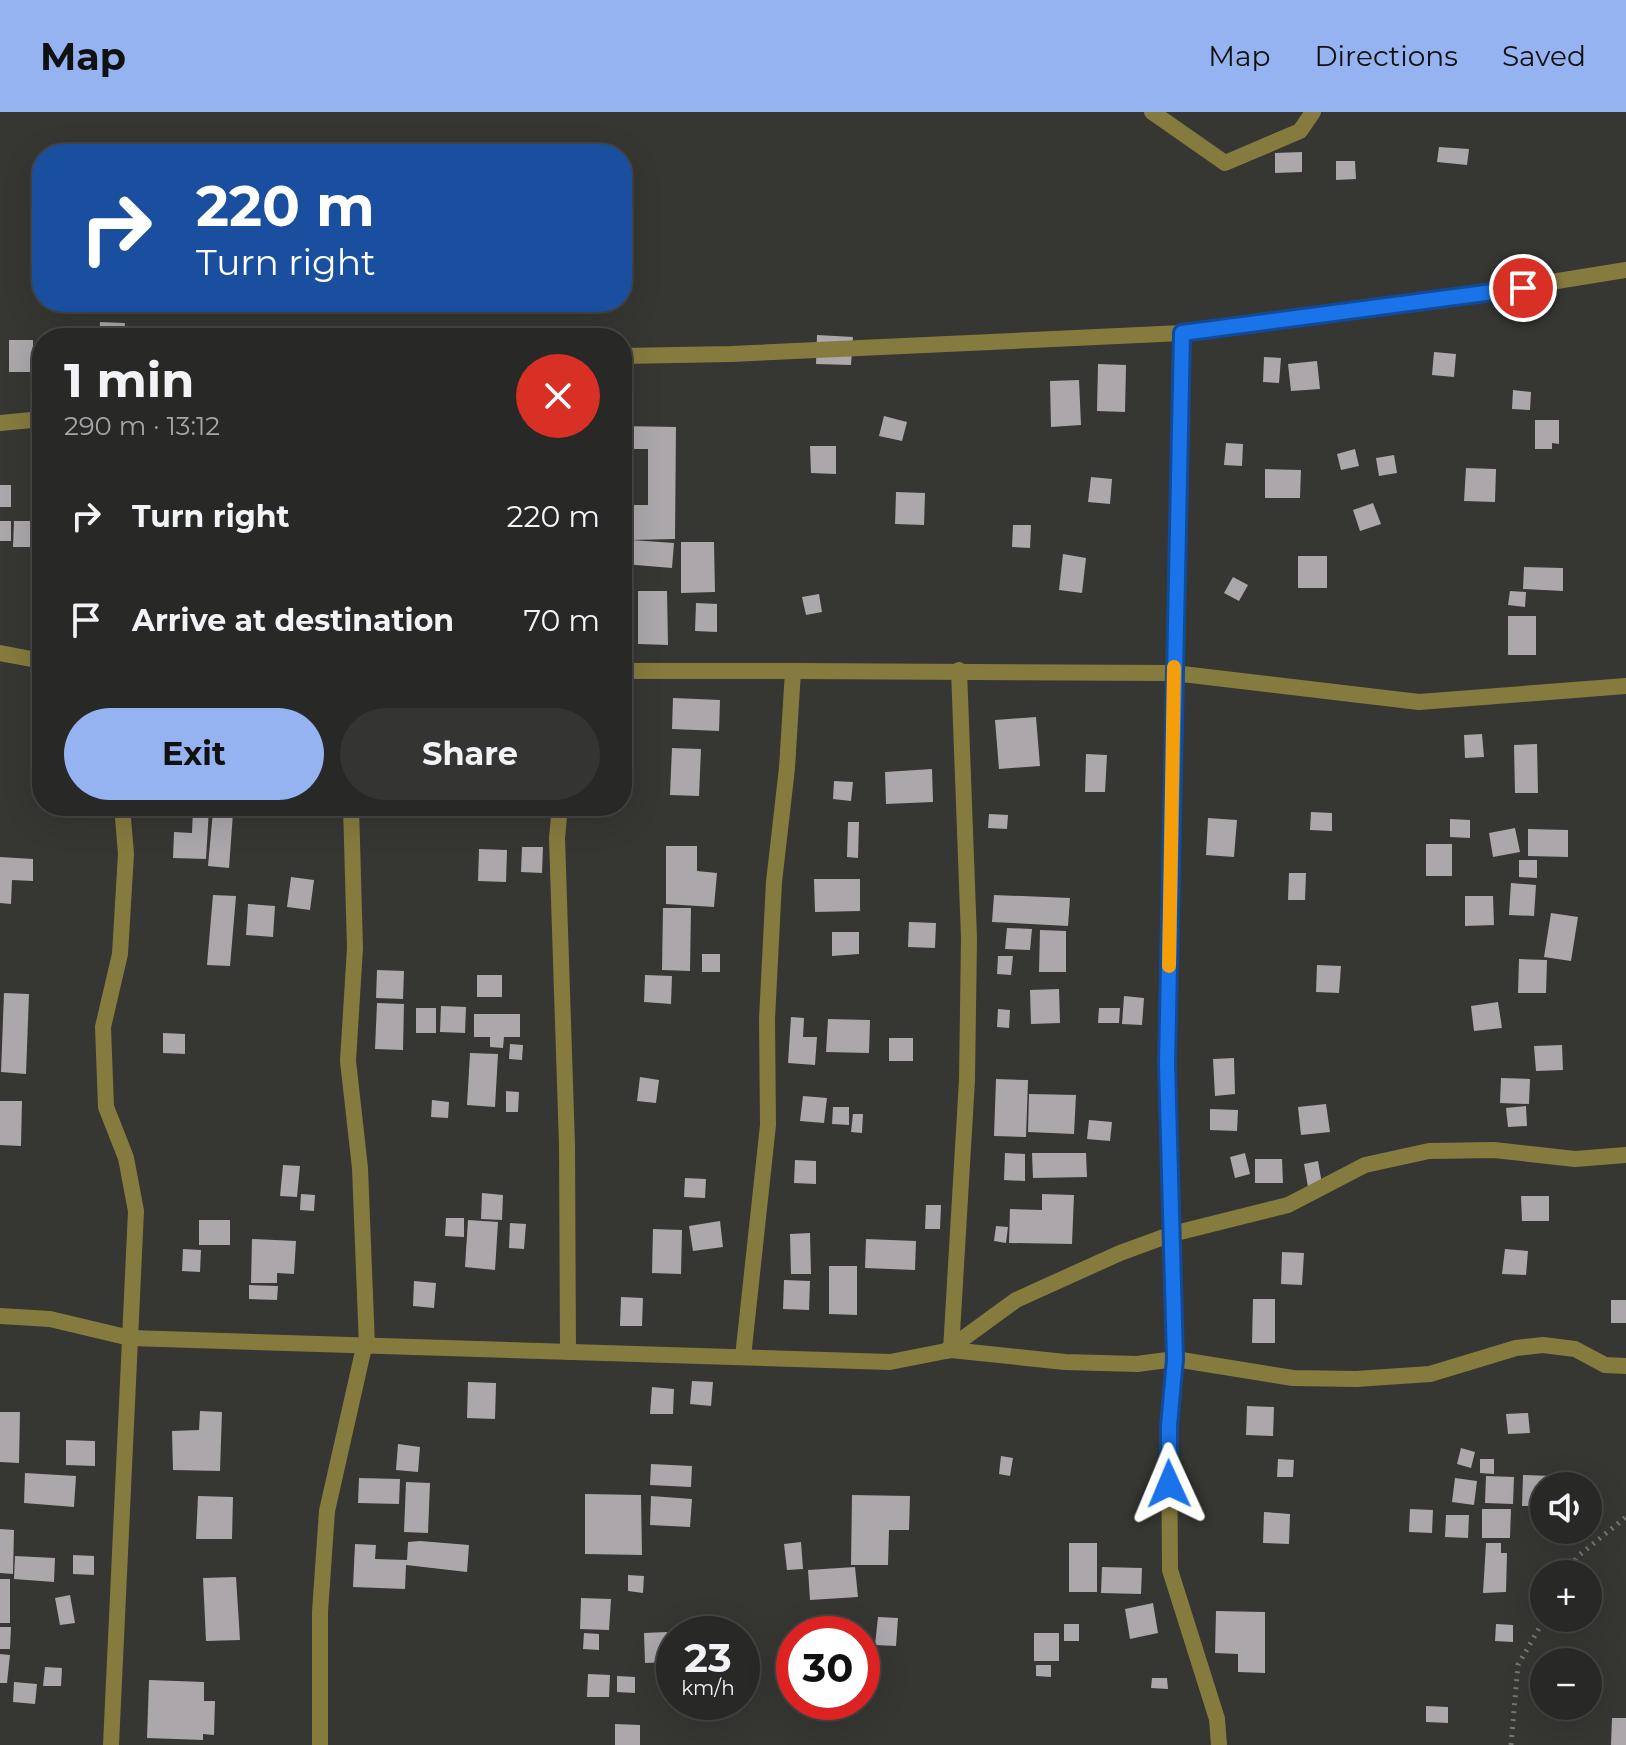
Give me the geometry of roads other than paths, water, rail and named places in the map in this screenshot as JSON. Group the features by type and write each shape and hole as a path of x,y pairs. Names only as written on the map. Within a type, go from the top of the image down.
{"street":[{"path":"1152,112 1225,163 1300,131 1313,112"},
{"path":"632,356 1182,333 1413,304 1626,270"},
{"path":"1182,333 1167,1064 1175,1359 1169,1426 1170,1570 1217,1719 1219,1745"},
{"path":"0,423 32,420"},
{"path":"0,653 32,659"},
{"path":"951,1350 967,1080 969,938 959,670"},
{"path":"632,671 1174,673 1419,702 1626,686"},
{"path":"743,1357 768,1125 767,1019 774,882 787,768 793,671"},
{"path":"111,1745 136,1211 126,1158 106,1107 103,1027 120,954 126,854 123,816"},
{"path":"320,1745 320,1612 327,1511 365,1346 360,1168 348,1061 355,948 351,816"},
{"path":"559,816 557,838 567,1116 568,1352"},
{"path":"0,1316 50,1319 130,1338 890,1362 951,1350 1016,1300 1120,1253 1172,1234 1288,1205 1365,1165 1429,1151 1494,1150 1575,1159 1626,1155"},
{"path":"899,1355 951,1350 1065,1362 1137,1364 1175,1359 1293,1378 1356,1379 1430,1374 1516,1348 1543,1345 1575,1349 1605,1365 1626,1366"}]}
